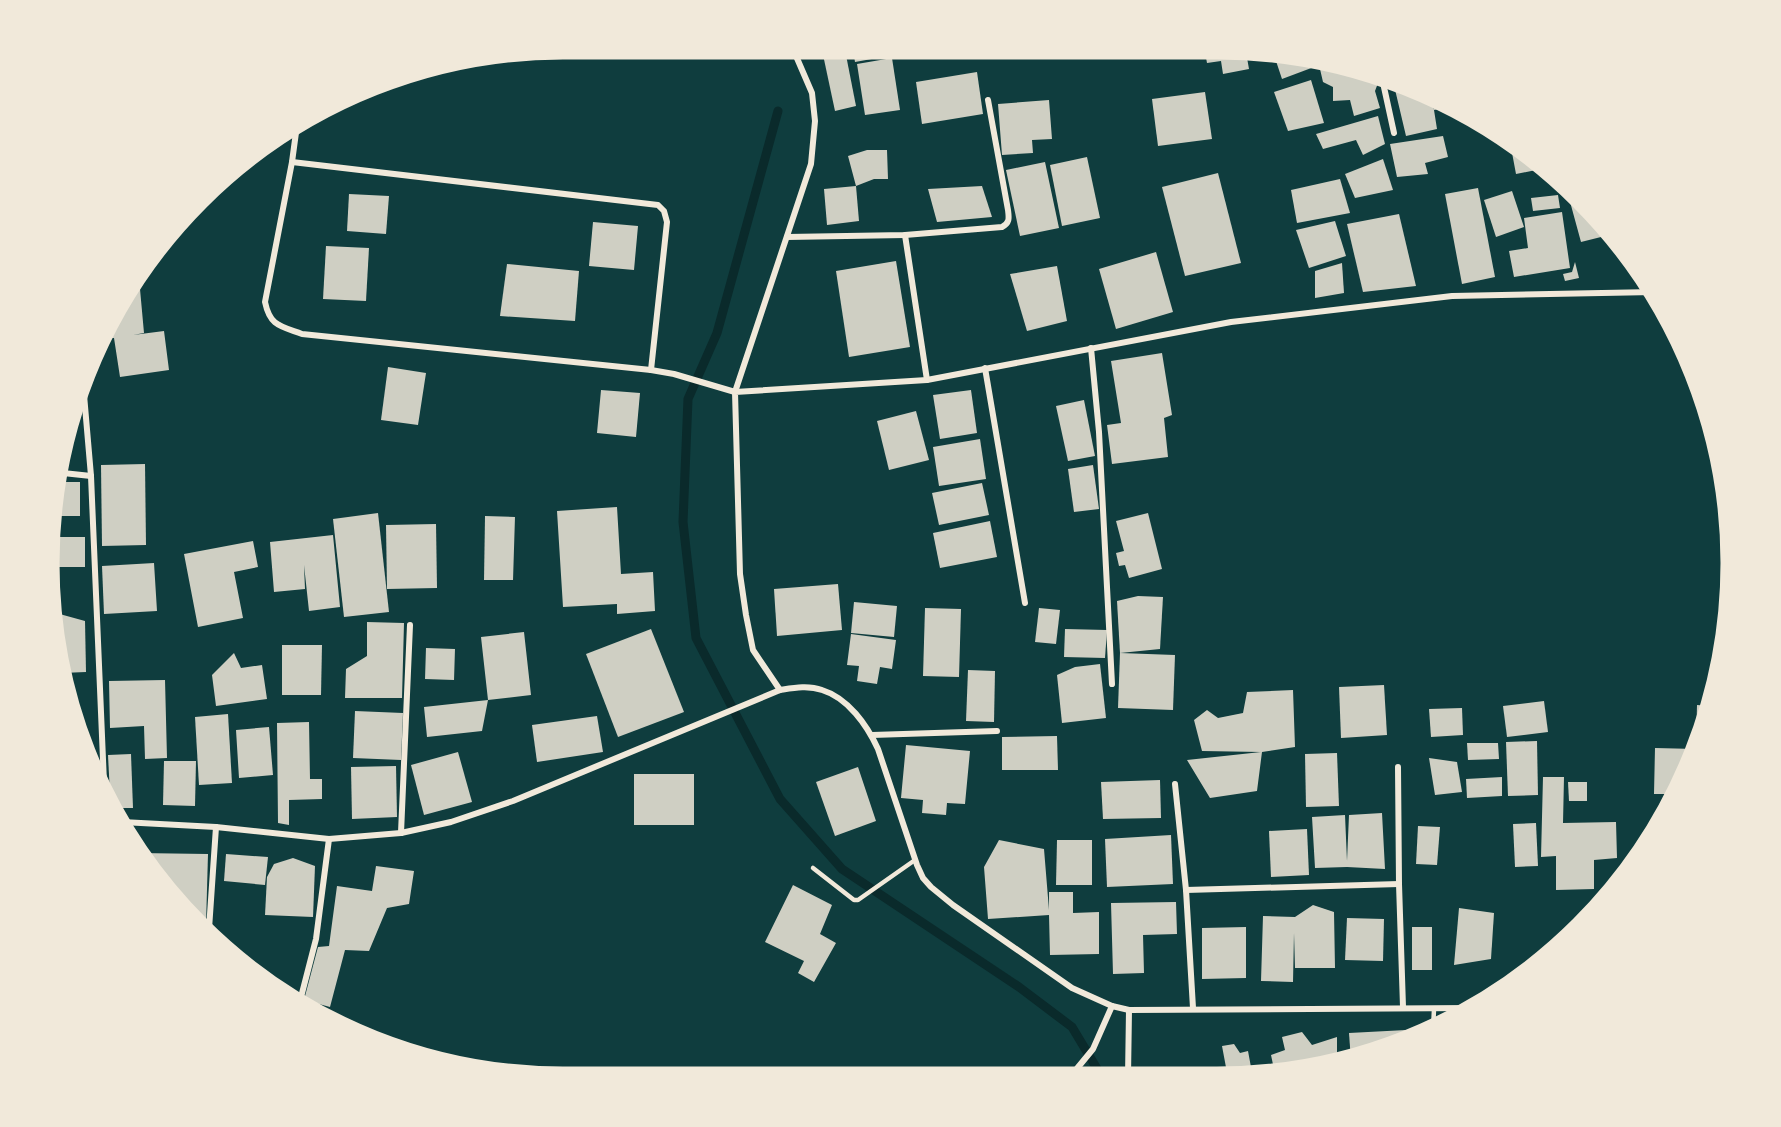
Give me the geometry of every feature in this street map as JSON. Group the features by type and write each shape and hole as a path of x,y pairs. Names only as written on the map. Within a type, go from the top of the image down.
{"street":[{"path":"780,690 753,650 741,584 735,392 811,164 814,121 812,93 798,58"},
{"path":"1384,86 1394,133"},
{"path":"787,237 905,235 1002,227 1009,221 988,100"},
{"path":"296,136 265,302 274,324 302,334 651,370 674,374 735,392 927,380 1231,322 1452,296 1643,292"},
{"path":"292,162 658,205 664,211 667,222 651,370"},
{"path":"905,235 927,380"},
{"path":"1091,348 1099,432 1112,684"},
{"path":"985,368 1025,603"},
{"path":"85,402 91,476 103,771"},
{"path":"67,473 91,476"},
{"path":"401,833 410,625"},
{"path":"130,822 216,827 329,839 401,833 451,822 513,801 780,690 801,687 822,690 845,703 872,735 923,878 953,905 1072,988 1112,1006 1129,1010 1456,1008"},
{"path":"872,735 997,731"},
{"path":"1398,767 1403,1007"},
{"path":"1175,784 1186,890 1192,1008"},
{"path":"209,924 216,827"},
{"path":"302,995 316,939 329,839"},
{"path":"1186,890 1399,884"},
{"path":"1078,1068 1094,1049 1112,1006"},
{"path":"1128,1068 1129,1010"}],"lane":[{"path":"813,868 854,900 864,897 915,860"},
{"path":"1434,1009 1434,1019"}],"building":[{"path":"824,58 847,58 856,106 835,111"},
{"path":"854,58 877,58 855,62"},
{"path":"892,58 900,110 865,115 857,64"},
{"path":"1206,58 1247,60 1249,69 1223,74 1221,61 1207,63"},
{"path":"1276,62 1313,67 1282,79"},
{"path":"1320,69 1378,84 1375,91 1380,108 1354,116 1350,100 1333,101 1333,87 1323,82"},
{"path":"977,72 983,114 922,124 916,82"},
{"path":"1311,80 1324,123 1288,131 1274,92"},
{"path":"1395,91 1433,107 1434,110 1437,129 1406,136"},
{"path":"1205,92 1212,139 1158,146 1152,99"},
{"path":"1049,100 1052,139 1032,140 1033,153 1002,155 998,104"},
{"path":"1378,116 1385,144 1363,155 1356,140 1323,149 1316,134"},
{"path":"1443,136 1448,157 1425,163 1428,174 1397,177 1390,144"},
{"path":"867,150 887,150 888,179 874,179 856,186 848,156"},
{"path":"1512,154 1534,170 1516,174"},
{"path":"1087,157 1100,218 1062,226 1050,165"},
{"path":"1383,159 1393,190 1355,198 1345,174"},
{"path":"1045,162 1059,228 1020,236 1006,170"},
{"path":"1218,173 1241,263 1185,276 1162,187"},
{"path":"1340,179 1350,213 1297,223 1291,190"},
{"path":"856,186 859,221 827,225 824,189"},
{"path":"982,186 992,217 937,222 928,189"},
{"path":"1478,188 1495,277 1462,284 1445,194"},
{"path":"1512,191 1524,227 1496,237 1484,200"},
{"path":"349,194 389,196 386,234 347,231"},
{"path":"1558,195 1560,208 1533,211 1531,198"},
{"path":"1570,202 1602,237 1581,242"},
{"path":"1562,212 1570,268 1514,277 1509,251 1528,248 1524,218"},
{"path":"1399,214 1416,286 1363,292 1347,224"},
{"path":"1335,221 1346,256 1309,268 1296,230"},
{"path":"593,222 638,226 634,270 589,266"},
{"path":"326,246 369,248 366,301 323,299"},
{"path":"1156,252 1173,312 1116,329 1099,269"},
{"path":"896,261 910,347 849,357 836,271"},
{"path":"1575,262 1579,278 1565,281 1563,274 1572,272"},
{"path":"1342,263 1344,293 1315,298 1315,271"},
{"path":"507,264 579,271 575,321 500,316"},
{"path":"1057,266 1067,321 1027,331 1010,274"},
{"path":"140,289 144,333 133,335 164,331 169,370 120,377 114,338 112,338 126,311"},
{"path":"1162,353 1172,415 1164,418 1168,457 1112,464 1107,425 1121,423 1111,361"},
{"path":"388,367 426,373 418,425 381,420"},
{"path":"601,390 640,393 636,437 597,433"},
{"path":"971,390 977,433 940,439 933,395"},
{"path":"1084,400 1095,456 1068,461 1056,406"},
{"path":"916,411 929,460 889,470 877,421"},
{"path":"980,439 986,479 939,486 933,447"},
{"path":"145,464 146,545 102,546 101,465"},
{"path":"1093,465 1099,509 1074,512 1068,469"},
{"path":"65,482 80,482 80,516 61,516"},
{"path":"982,483 989,515 939,525 932,493"},
{"path":"617,507 621,574 653,572 655,611 617,614 617,604 563,607 557,511"},
{"path":"378,513 389,612 344,617 333,519"},
{"path":"1148,513 1162,569 1129,578 1125,565 1119,566 1116,553 1124,551 1116,521"},
{"path":"485,516 515,517 513,580 484,580"},
{"path":"990,521 997,557 940,568 933,533"},
{"path":"436,524 437,588 387,589 386,525"},
{"path":"333,535 340,607 309,611 304,565 305,589 274,592 270,542"},
{"path":"60,537 85,537 85,567 58,567"},
{"path":"253,541 258,567 234,572 243,618 198,627 184,554"},
{"path":"154,563 157,611 104,614 102,566"},
{"path":"838,584 842,630 777,636 774,589"},
{"path":"1138,596 1163,597 1160,649 1120,653 1117,601"},
{"path":"854,602 897,606 894,637 851,633"},
{"path":"925,608 961,609 959,677 923,676"},
{"path":"1039,608 1060,610 1056,644 1035,642"},
{"path":"62,615 85,621 86,672 71,673"},
{"path":"367,622 404,623 402,698 345,698 346,669 367,656"},
{"path":"651,629 684,712 618,737 586,654"},
{"path":"1065,629 1107,630 1105,658 1064,657"},
{"path":"524,632 531,695 488,700 481,637"},
{"path":"851,634 896,640 892,669 880,667 877,684 857,681 859,666 847,665"},
{"path":"282,645 322,645 321,695 282,695"},
{"path":"426,648 455,649 454,680 425,679"},
{"path":"234,653 241,668 262,665 267,699 216,706 212,675"},
{"path":"1120,653 1175,655 1173,710 1118,708"},
{"path":"1100,664 1106,718 1062,723 1057,675 1075,667"},
{"path":"968,670 995,671 994,722 966,721"},
{"path":"165,680 167,758 145,759 144,726 110,728 109,681"},
{"path":"1384,685 1387,735 1341,738 1339,687"},
{"path":"1293,690 1295,747 1262,752 1257,791 1210,798 1187,760 1261,752 1202,751 1194,720 1207,710 1218,718 1243,713 1247,692"},
{"path":"488,700 482,731 427,737 424,707"},
{"path":"1544,701 1548,732 1507,737 1503,706"},
{"path":"1697,705 1702,705 1697,724"},
{"path":"1462,708 1463,735 1431,737 1429,709"},
{"path":"355,711 403,713 401,760 353,758"},
{"path":"228,714 232,783 199,785 195,717"},
{"path":"597,716 603,752 537,762 532,725"},
{"path":"309,722 310,779 322,779 322,799 289,800 289,825 278,823 277,723"},
{"path":"269,727 273,775 239,778 236,730"},
{"path":"1057,736 1058,770 1002,770 1002,737"},
{"path":"1537,741 1538,795 1508,796 1506,742"},
{"path":"1467,743 1498,743 1499,759 1468,760"},
{"path":"906,745 970,751 965,804 947,803 946,815 922,813 923,800 901,798"},
{"path":"1655,748 1687,749 1666,794 1654,794"},
{"path":"458,752 472,802 424,815 411,765"},
{"path":"1337,753 1339,806 1306,807 1305,754"},
{"path":"131,754 133,808 122,808 111,787 108,755"},
{"path":"1429,758 1457,762 1462,792 1435,795"},
{"path":"164,761 196,761 195,806 163,805"},
{"path":"396,766 397,817 352,819 351,767"},
{"path":"858,767 876,821 835,836 816,782"},
{"path":"634,774 694,774 694,825 634,825"},
{"path":"1502,777 1502,796 1467,798 1466,779"},
{"path":"1543,777 1564,777 1563,823 1616,822 1617,858 1594,860 1594,889 1556,890 1556,856 1541,857"},
{"path":"1160,780 1161,818 1103,819 1101,782"},
{"path":"1568,782 1587,782 1587,801 1569,801"},
{"path":"1382,813 1385,869 1315,868 1312,817 1345,815 1347,861 1349,815"},
{"path":"1536,823 1538,866 1515,867 1513,824"},
{"path":"1418,826 1440,827 1437,865 1416,864"},
{"path":"1307,829 1309,875 1271,877 1269,831"},
{"path":"1171,835 1173,884 1107,887 1105,839"},
{"path":"999,840 1044,849 1049,910 1049,892 1073,892 1073,913 1099,912 1099,954 1050,955 1049,915 988,919 984,867"},
{"path":"1057,840 1092,840 1092,885 1056,885"},
{"path":"150,853 208,854 206,921"},
{"path":"226,854 268,857 265,885 224,881"},
{"path":"293,858 315,866 313,917 265,915 267,877 274,864"},
{"path":"376,866 414,871 409,904 387,908 369,951 345,950 330,1007 311,1001 305,997 318,947 329,946 337,886 372,891"},
{"path":"793,885 832,905 820,934 836,943 814,982 798,973 804,961 765,942"},
{"path":"1176,902 1177,934 1143,935 1144,973 1113,974 1111,903"},
{"path":"1313,905 1334,912 1335,968 1295,968 1294,933 1293,982 1261,981 1263,916 1295,917"},
{"path":"1459,908 1494,913 1491,959 1454,965"},
{"path":"1347,918 1384,919 1383,961 1345,960"},
{"path":"1246,927 1246,978 1202,979 1202,928"},
{"path":"1412,927 1432,927 1432,970 1412,970"},
{"path":"1406,1030 1380,1042 1350,1050 1349,1033"},
{"path":"1302,1032 1312,1045 1337,1037 1337,1054 1273,1065 1271,1055 1285,1050 1282,1037"},
{"path":"1234,1044 1240,1053 1248,1051 1251,1067 1226,1068 1222,1046"}],"waterway":[{"path":"778,111 717,333 688,399 683,522 696,638 780,799 842,869 1019,987 1072,1027 1097,1068"}]}
